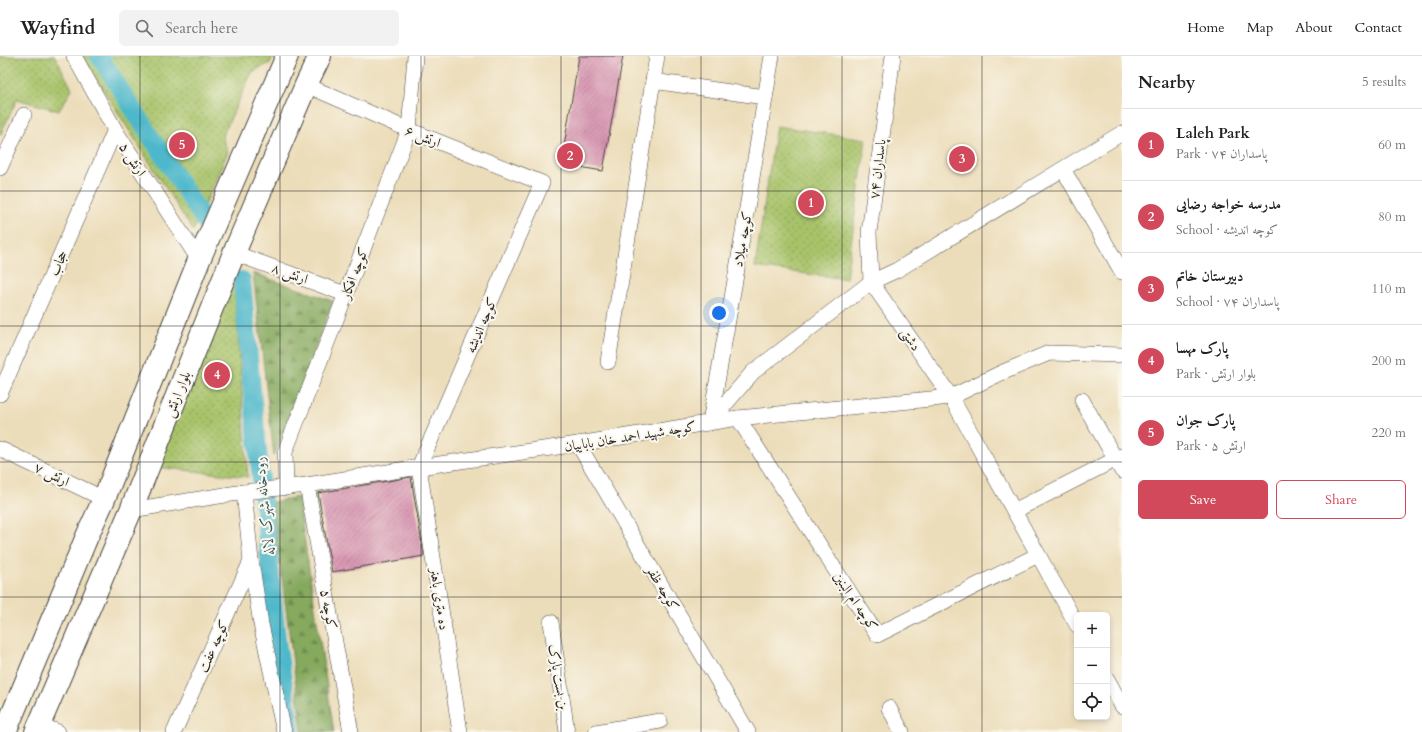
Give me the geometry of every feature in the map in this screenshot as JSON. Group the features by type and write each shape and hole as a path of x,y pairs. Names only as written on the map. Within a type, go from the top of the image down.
{"street":[{"name":"ارتش ۵","path":"74,56 115,130 198,260"},
{"name":"بلوار ارتش","path":"5,732 104,499 198,260 287,56"},
{"name":"بلوار ارتش","path":"44,730 234,253 306,85 320,56"},
{"name":"کوچه افکار","path":"282,488 285,452 409,130 415,56"},
{"path":"608,362 656,56"},
{"name":"کوچه میلاد","path":"709,423 772,56"},
{"name":"پاسداران ۷۴","path":"871,282 869,232 892,56"},
{"path":"652,81 765,98"},
{"name":"ارتش ۶","path":"306,85 409,130 542,183"},
{"path":"0,168 24,115"},
{"name":"حجاب","path":"0,394 115,130"},
{"path":"709,423 753,372 871,282 897,270 1122,133"},
{"path":"1063,169 1122,272"},
{"name":"کوچه اندیشه","path":"420,467 542,183"},
{"name":"ارتش ۸","path":"234,253 345,294"},
{"name":"دشتی","path":"871,282 951,397 1074,620"},
{"name":"کوچه شهید احمد خان باباییان","path":"131,510 249,491 307,485 578,444 738,418 951,397 1001,373 1049,353 1122,355"},
{"path":"1014,511 1120,462 1082,400"},
{"name":"کوچه ام البنین","path":"738,418 877,635 1038,555"},
{"name":"کوچه ظفر","path":"578,444 748,732"},
{"name":"ارتش ۷","path":"0,448 104,499"},
{"name":"ده متری باهنر","path":"420,467 460,732"},
{"name":"کوچه ۵","path":"307,485 352,732"},
{"path":"249,491 251,561 261,624 284,732"},
{"path":"104,499 131,510"},
{"name":"کوچه عفت","path":"174,732 251,561"},
{"name":"بن بست پارک","path":"551,622 568,732"},
{"path":"1110,684 1122,706"},
{"path":"889,708 902,732"},
{"path":"596,732 660,721"}],"green space":[{"path":"0,56 55,56 72,89 59,111 17,99 0,136"},
{"path":"82,56 273,56 270,63 252,72 222,137 228,152 193,231"},
{"path":"776,126 866,139 846,279 755,267"},
{"path":"253,273 333,301 274,456"},
{"path":"234,282 248,477 155,467"},
{"path":"298,497 334,732 302,732 272,502"}],"building":[{"path":"579,56 623,56 603,171 561,164"},
{"path":"411,477 424,556 332,572 318,493"}],"waterway":[{"name":"رودخانه شهرک لاله","path":"99,56 206,223"},
{"name":"رودخانه شهرک لاله","path":"242,280 278,648 291,732"}],"place":[{"name":"پارک جوان","path":"182,145"},
{"name":"مدرسه خواجه رضایی","path":"570,156"},
{"name":"دبیرستان خاتم","path":"962,159"},
{"name":"Laleh Park","path":"811,203"},
{"name":"پارک مهسا","path":"217,375"}]}
